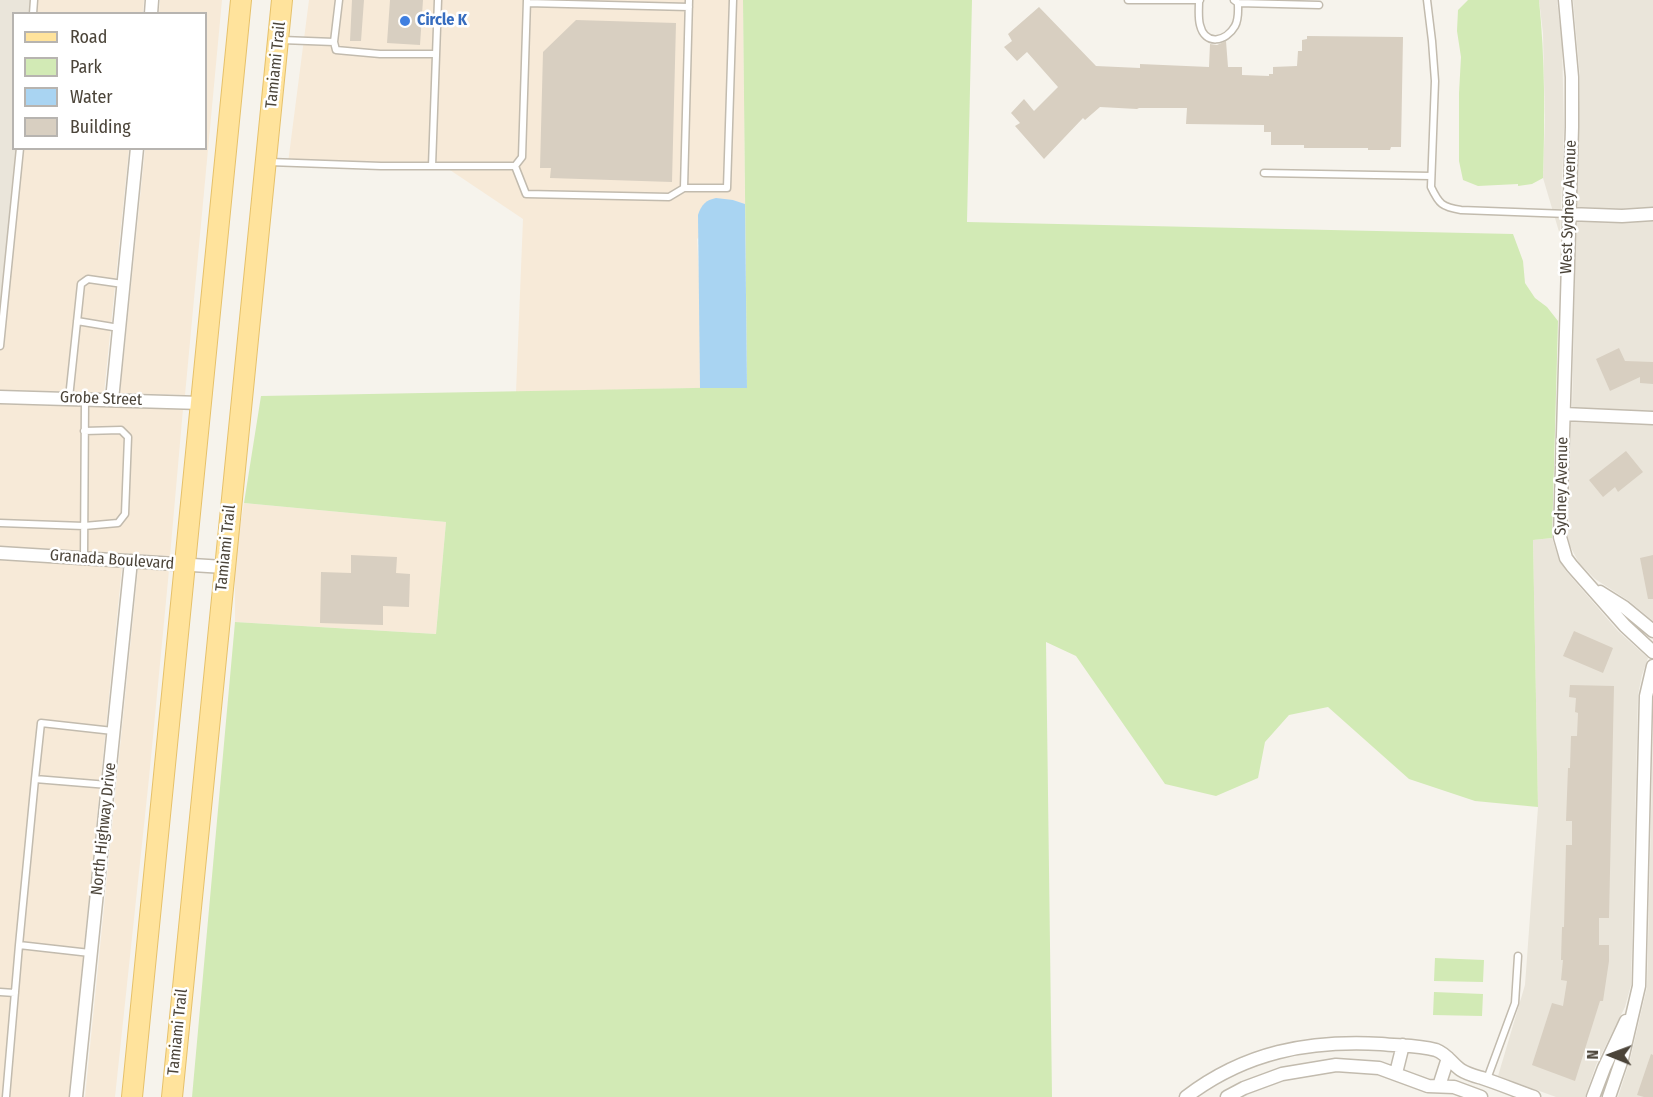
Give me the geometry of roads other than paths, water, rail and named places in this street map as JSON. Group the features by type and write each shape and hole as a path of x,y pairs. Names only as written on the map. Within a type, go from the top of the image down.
{"main road":[{"path":"132,1097 241,0"},
{"name":"Tamiami Trail","path":"172,1097 282,0"}],"street":[{"name":"West Sydney Avenue","path":"1564,414 1572,77 1565,0"},
{"path":"112,400 137,150"},
{"path":"1568,214 1622,216 1653,214"},
{"name":"Grobe Street","path":"0,397 201,403"},
{"path":"1564,414 1653,418"},
{"name":"Sydney Avenue","path":"1564,414 1560,537 1563,548 1572,566 1625,626 1653,652"},
{"name":"Granada Boulevard","path":"0,553 224,567"},
{"name":"North Highway Drive","path":"76,1097 131,561"},
{"name":"Sydney Avenue","path":"1589,584 1624,607 1653,631"},
{"path":"1609,1097 1622,1059 1639,979 1646,696 1653,666"},
{"path":"1593,1097 1608,1058 1633,1010"},
{"path":"1186,1097 1231,1069 1258,1058 1288,1049 1333,1043 1403,1045 1436,1050 1461,1070 1534,1097"},
{"path":"1396,1073 1403,1045"},
{"path":"1439,1086 1448,1058"},
{"path":"1227,1097 1267,1079 1298,1070 1324,1066 1368,1066 1396,1073 1428,1086 1454,1087 1481,1097"}],"lane":[{"path":"339,0 334,42 336,50 380,54 436,54"},
{"path":"432,166 438,0"},
{"path":"515,166 526,194 669,197 684,188 727,188 733,0"},
{"path":"1128,0 1200,1 1199,14 1202,31 1209,38 1216,40 1225,39 1234,28 1237,21 1236,2 1319,5"},
{"path":"1427,0 1435,81 1431,187 1438,202 1447,208 1568,214"},
{"path":"515,166 522,157 527,1 689,3 684,188"},
{"path":"278,40 334,42"},
{"path":"0,346 20,150"},
{"path":"266,162 515,166"},
{"path":"1264,173 1431,176"},
{"path":"69,398 81,284 88,279 123,284"},
{"path":"77,321 119,328"},
{"path":"84,558 85,399"},
{"path":"0,523 84,526 118,523 125,514 128,437 121,430 84,431"},
{"path":"6,1097 41,723 113,732"},
{"path":"35,779 108,785"},
{"path":"19,945 91,953"},
{"path":"1486,1080 1515,1003 1518,956"},
{"path":"0,992 15,993"}],"water":[{"path":"716,198 745,204 747,388 700,388 698,215 704,204"}],"place":[{"name":"Circle K","path":"405,21"}]}
